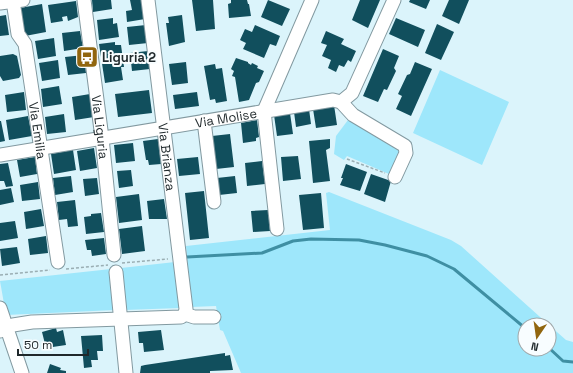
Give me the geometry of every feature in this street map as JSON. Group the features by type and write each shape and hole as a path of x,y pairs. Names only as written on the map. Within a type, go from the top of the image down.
{"street":[{"name":"Via Liguria","path":"84,0 102,138 113,264 121,319 126,373"},
{"name":"Via Brianza","path":"148,0 180,258 186,309 185,314"},
{"path":"277,229 264,112 312,0"},
{"path":"394,0 352,93 341,102 353,114 405,146 406,153 395,177"},
{"path":"0,3 18,1"},
{"name":"Via Emilia","path":"18,1 18,34 25,44 58,267"},
{"name":"Via Molise","path":"0,155 334,100 341,102"},
{"path":"204,121 214,202"},
{"path":"0,308 4,329 22,373"},
{"path":"4,329 32,322 181,317 185,314 194,317 214,317"}],"path":[{"path":"347,159 395,177"},
{"path":"0,275 58,267 180,258"}],"shaded area":[{"path":"440,70 509,102 482,165 413,133"},
{"path":"348,120 399,151 389,174 347,156 344,160 334,154 336,136"},
{"path":"329,192 451,240 461,246 540,317 517,317 517,357 557,357 557,332 566,340 573,342 573,373 241,373 223,331 220,330 216,306 191,307 186,246 330,230 326,193"},
{"path":"175,262 180,308 125,310 121,268"},
{"path":"111,269 115,310 6,315 0,281"}],"building":[{"path":"92,0 111,0 112,9 93,12"},
{"path":"130,0 143,0 145,19 127,22 126,11 132,10"},
{"path":"192,0 213,0 215,29 196,31"},
{"path":"231,0 247,0 251,16 229,18 228,4 231,3"},
{"path":"268,0 290,9 282,26 261,17"},
{"path":"360,0 380,0 368,28 352,20"},
{"path":"410,0 430,0 426,9 409,2"},
{"path":"449,0 469,0 459,24 442,16"},
{"path":"76,1 78,17 68,21 67,16 62,17 63,21 51,23 48,5"},
{"path":"42,4 46,32 25,36 20,8"},
{"path":"6,15 9,35 0,36 0,16"},
{"path":"182,15 185,42 169,46 166,23 169,23 168,17"},
{"path":"113,18 113,24 117,23 119,37 99,40 97,20"},
{"path":"396,18 425,30 418,47 389,34"},
{"path":"437,24 454,32 441,60 425,53"},
{"path":"146,25 148,43 129,45 127,27"},
{"path":"255,25 280,36 276,46 270,44 264,58 243,49 246,43 240,40 245,29 252,32"},
{"path":"80,31 83,48 64,51 62,33"},
{"path":"326,31 344,39 341,44 356,51 351,62 348,60 344,67 339,65 336,72 328,68 331,60 322,56 327,45 321,43"},
{"path":"54,38 56,56 38,59 35,41"},
{"path":"115,42 115,45 121,45 124,67 121,67 123,80 105,83 99,44"},
{"path":"383,49 399,56 394,68 396,71 387,90 384,89 378,102 363,96"},
{"path":"148,51 150,69 132,71 130,53"},
{"path":"13,54 17,56 21,75 19,78 3,81 0,76 0,56"},
{"path":"84,55 86,73 68,75 65,57"},
{"path":"236,58 248,62 251,65 252,63 258,66 257,68 264,71 259,82 256,83 249,100 239,102 235,77 232,76 234,71 231,69"},
{"path":"58,60 60,78 42,81 39,63"},
{"path":"186,62 188,83 172,85 169,64"},
{"path":"415,62 432,69 411,116 396,109 402,96 398,94 407,75 410,74"},
{"path":"215,64 216,69 222,68 227,101 216,103 215,99 210,100 204,66"},
{"path":"59,86 62,104 43,107 41,89"},
{"path":"149,90 152,113 118,117 115,94"},
{"path":"24,92 26,110 7,112 5,95"},
{"path":"197,92 199,106 175,109 173,95"},
{"path":"90,94 94,117 75,120 72,97"},
{"path":"334,105 337,125 316,128 313,109"},
{"path":"309,109 311,124 296,127 294,112"},
{"path":"290,113 293,134 277,136 274,115"},
{"path":"64,114 66,132 47,134 45,117"},
{"path":"28,116 32,136 9,140 6,120"},
{"path":"257,120 259,137 256,138 256,141 243,143 241,123"},
{"path":"0,121 5,141 0,142"},
{"path":"230,134 234,167 216,169 212,136"},
{"path":"158,139 161,164 149,165 148,160 146,160 143,141"},
{"path":"330,139 330,148 326,150 330,181 313,183 309,141"},
{"path":"133,143 135,161 116,163 114,145"},
{"path":"94,148 97,168 80,171 77,151"},
{"path":"73,150 76,170 54,174 51,154"},
{"path":"298,156 301,179 283,181 281,157"},
{"path":"35,157 37,174 20,177 17,160"},
{"path":"198,157 200,174 179,176 177,159"},
{"path":"262,161 265,184 247,186 245,163"},
{"path":"8,163 13,186 6,187 4,181 0,181 0,164"},
{"path":"346,164 367,172 360,191 340,185"},
{"path":"131,170 133,186 119,188 117,171"},
{"path":"371,174 391,181 385,202 364,194"},
{"path":"71,176 73,192 55,195 53,178"},
{"path":"235,176 237,193 219,195 217,178"},
{"path":"97,178 99,194 85,196 83,179"},
{"path":"38,182 40,199 22,201 20,185"},
{"path":"11,188 14,202 0,205 0,190"},
{"path":"204,191 209,238 190,240 185,193"},
{"path":"321,193 324,228 303,230 299,195"},
{"path":"139,194 142,220 119,223 116,197"},
{"path":"164,199 167,219 149,219 147,201"},
{"path":"75,200 78,226 68,227 67,219 59,220 57,202"},
{"path":"41,209 44,226 26,229 24,212"},
{"path":"268,210 270,231 253,232 251,211"},
{"path":"101,213 104,232 86,234 84,217 91,216 91,214"},
{"path":"15,221 18,238 0,241 0,223"},
{"path":"142,226 145,251 122,254 119,229"},
{"path":"46,236 48,253 30,255 28,239"},
{"path":"104,238 106,254 92,256 91,250 87,250 85,240"},
{"path":"17,247 20,263 2,266 0,249"},
{"path":"56,328 57,332 63,330 66,345 46,348 42,332"},
{"path":"161,330 164,350 144,352 143,343 139,343 138,332"},
{"path":"102,335 103,351 97,351 98,360 91,360 92,367 84,368 81,336"},
{"path":"225,353 225,356 230,355 233,370 210,371 210,373 140,373 141,366 145,365"},
{"path":"50,364 61,368 60,370 66,371 66,373 47,373"}],"waterway":[{"path":"187,257 262,253 293,241 311,239 359,240 385,245 427,256 454,269 517,321"},
{"path":"557,355 563,361 573,362"}],"place":[{"name":"Liguria 2","path":"87,57"}]}
